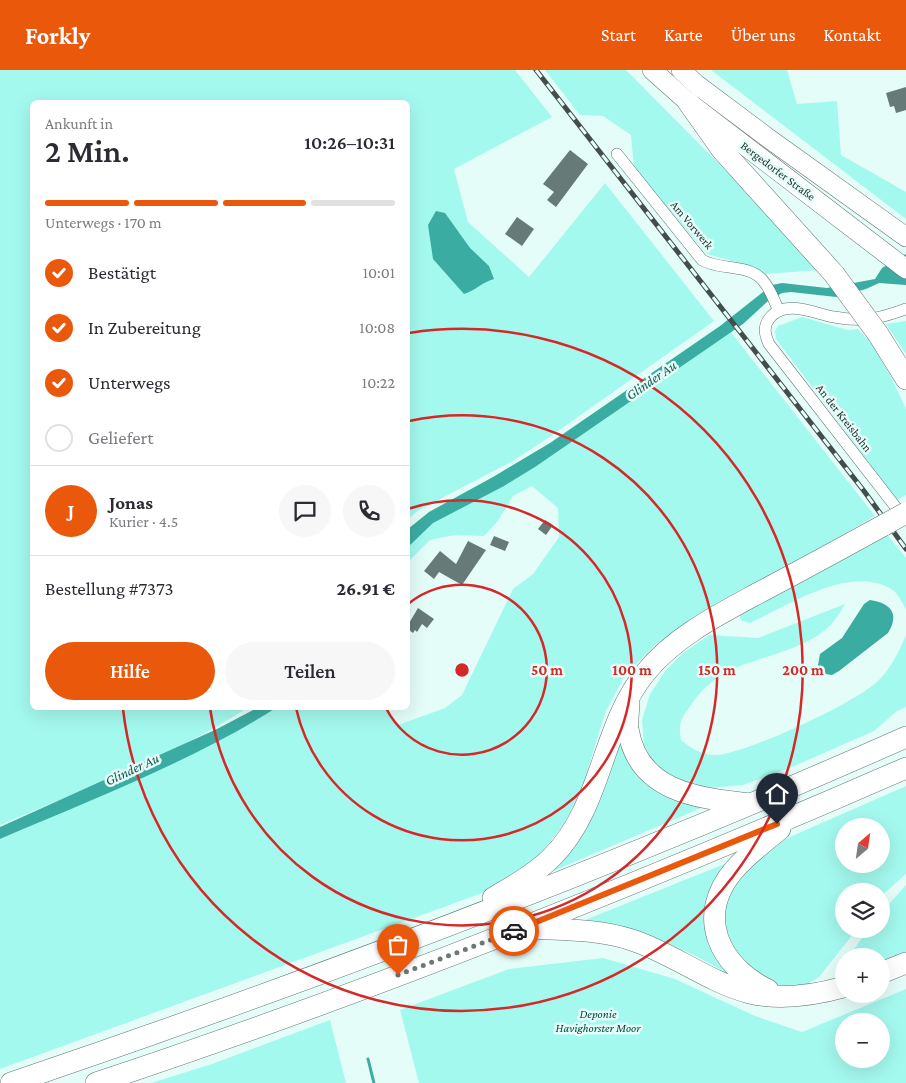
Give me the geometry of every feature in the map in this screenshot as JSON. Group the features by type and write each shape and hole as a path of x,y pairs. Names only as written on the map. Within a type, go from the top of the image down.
{"highway":[{"name":"Bergedorfer Straße","path":"652,70 688,102 906,269"},
{"name":"Bergedorfer Straße","path":"681,70 696,84 768,138 906,237"},
{"path":"688,102 722,150 834,274 878,334 906,379"},
{"path":"466,920 484,903 524,880 552,856 570,833 590,798 610,736 629,696 646,672 667,649 718,616 906,513"},
{"path":"629,696 628,729 636,753 651,775 680,793 753,804"},
{"path":"11,1083 189,1023 466,920 753,804 906,737"},
{"path":"96,1083 217,1042 525,928 906,768"},
{"path":"780,995 757,985 735,968 720,947 714,925 715,912 721,890 734,871 795,816"},
{"path":"525,928 613,935 654,948 750,993 780,995 821,993 835,989"},
{"path":"890,970 906,963"}],"street":[{"name":"Am Vorwerk","path":"617,154 702,260 716,266 750,272 759,276 767,286 778,311"},
{"path":"778,311 799,309 834,317 870,319 906,309"},
{"name":"An der Kreisbahn","path":"778,311 767,322 765,330 769,344 906,520"}],"green space":[{"path":"0,70 515,70 552,117 454,169 468,222 529,277 605,183 714,321 513,461 419,510 410,517 410,100 30,100 30,710 244,710 189,742 158,757 0,825"},
{"path":"545,70 626,70 757,202 819,270 766,274 739,263 707,254 634,169 631,135 603,116 580,115"},
{"path":"711,70 787,70 797,104 837,101 841,155 906,192 906,219"},
{"path":"802,317 848,330 858,329 871,343 890,375 906,409 906,495 897,500 776,339 775,331 778,326"},
{"path":"906,321 906,354 886,324"},
{"path":"730,331 875,516 656,644 624,677 605,713 581,792 564,824 533,863 485,892 0,1069 0,839 170,764 220,740 272,710 387,710 398,725 445,708 462,695 513,589 533,574 559,537 558,508 532,486 513,496 497,522 484,536 455,535 430,540 410,560 410,542 421,526 487,491"},
{"path":"886,533 906,558 906,609 899,596 893,590 876,583 858,581 820,590 750,623 742,621 739,615"},
{"path":"845,604 831,624 812,639 731,670 716,679 703,690 685,714 680,725 681,740 705,754 715,755 729,753 750,746 800,726 848,701 878,681 894,660 906,635 906,707 897,711 874,731 792,767 743,785 712,788 681,783 656,766 644,745 642,720 650,694 666,670 683,653 709,635 758,638"},
{"path":"620,728 643,779 667,797 701,808 551,872 575,847 588,819"},
{"path":"906,786 906,874 890,888 890,883 835,883 835,938 850,938 842,948 835,948 835,957 819,977 811,982 791,986 771,983 753,974 742,964 720,920 735,879 783,840"},
{"path":"727,863 713,882 707,901 712,948 728,974 693,955 659,940 585,920"},
{"path":"906,885 906,955 890,961 890,948 855,948 862,938 890,938 890,903"},
{"name":"Deponie Havighorster Moor","path":"603,958 675,979 755,1016 802,1032 835,1018 835,1068 890,1068 890,1013 848,1013 872,1003 890,1003 890,996 906,989 906,1083 419,1083 400,1010 509,969"},
{"path":"330,1020 346,1083 151,1083 212,1064"}],"water":[{"path":"436,211 445,213 470,248 489,266 494,279 464,294 433,259 428,225"},
{"name":"Glinder Au","path":"906,254 906,285 879,283 866,289 836,297 791,292 782,293 768,301 743,324 535,467 504,486 433,523 410,545 410,527 429,512 550,443 720,326 772,285 782,283 827,288 875,279 882,268"},
{"path":"870,600 883,604 891,610 893,620 888,633 839,671 832,675 825,674 818,665 820,654 842,638 864,604"},
{"name":"Glinder Au","path":"253,710 273,710 210,746 175,763 0,839 0,827 217,729"}],"building":[{"path":"906,87 906,110 896,113 894,106 890,107 886,93"},
{"path":"570,150 588,164 556,207 547,200 554,192 543,184"},
{"path":"517,217 534,229 522,246 505,234"},
{"path":"545,520 553,525 546,535 538,529"},
{"path":"494,536 509,542 505,551 490,545"},
{"path":"468,541 486,550 462,585 439,572 434,579 424,571 440,551 456,564"},
{"path":"418,608 434,619 427,628 422,624 417,632 415,630 413,633 410,631 410,622"}],"waterway":[{"path":"368,1059 374,1083"}],"railway":[{"path":"536,70 864,491 906,549"}],"way so far":[{"path":"398,975 514,931"}],"route":[{"path":"514,931 777,824"}]}
